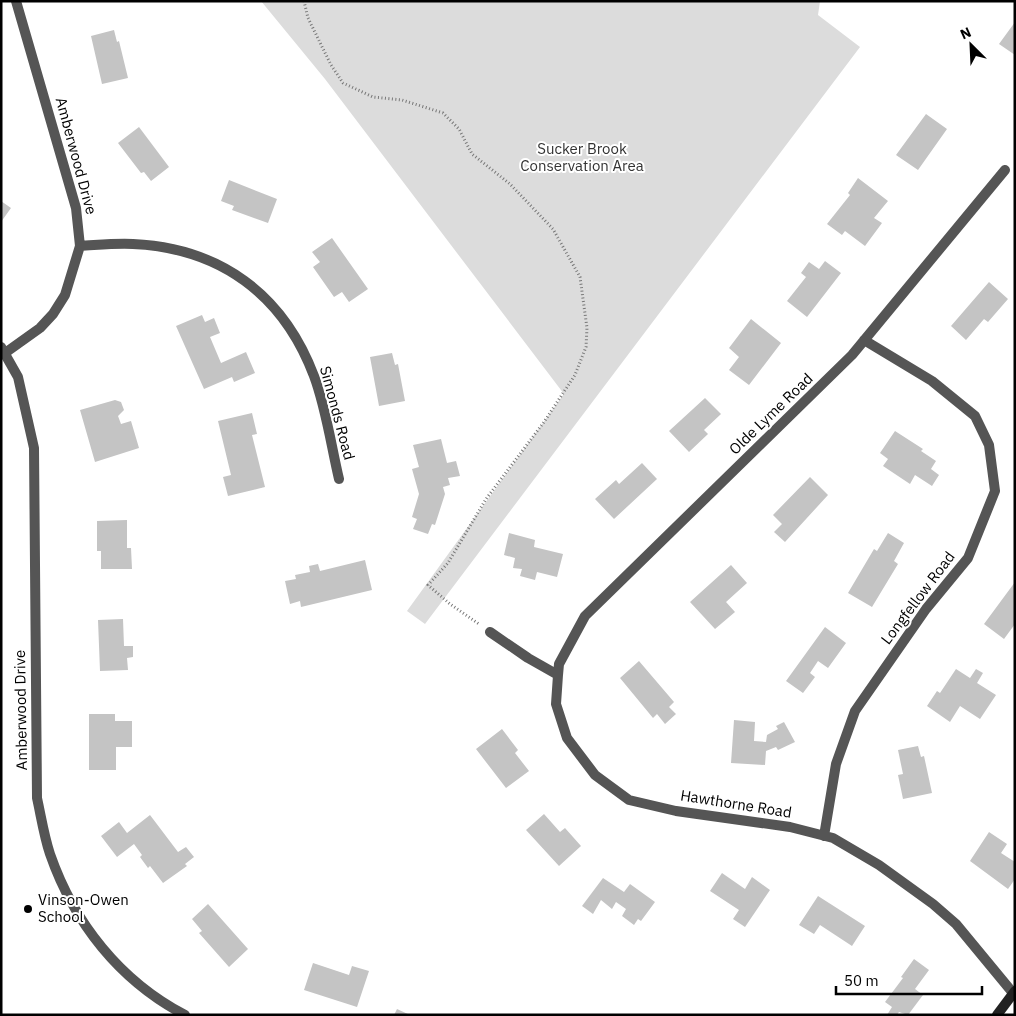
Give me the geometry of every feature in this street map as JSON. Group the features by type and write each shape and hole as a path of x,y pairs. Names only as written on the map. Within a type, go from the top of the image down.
{"street":[{"name":"Amberwood Drive","path":"16,1 76,208 80,246 65,295 54,314 40,328 3,350 18,377 34,448 37,798 50,853 68,900 92,937 127,975 167,1005 185,1015"},
{"name":"Olde Lyme Road","path":"558,675 559,664 585,616 776,430 864,340 1005,170"},
{"name":"Simonds Road","path":"80,246 131,243 181,250 228,268 248,282 281,314 303,349 319,392 339,479"},
{"name":"Longfellow Road","path":"824,836 836,764 855,711 926,609 968,558 995,491 989,445 975,416 932,381 864,340"},
{"path":"490,632 528,658 558,675"},
{"name":"Hawthorne Road","path":"558,675 556,704 567,738 595,775 629,800 676,811 790,827 833,838 879,865 933,904 956,924 1014,992"},
{"path":"997,1015 1014,992"}],"path":[{"path":"304,1 308,18 331,65 343,82 373,97 402,100 443,113 459,129 472,154 510,184 553,229 580,276 587,328 586,348 575,375 544,422 486,499 448,563 428,585 450,604 490,632"}],"green space":[{"name":"Sucker Brook Conservation Area","path":"261,1 820,1 818,15 860,47 425,624 407,611 564,394 325,79"}],"building":[{"path":"1015,22 1015,55 999,44"},
{"path":"114,30 117,42 119,41 128,78 102,84 91,36"},
{"path":"926,114 947,129 918,170 896,155"},
{"path":"139,127 169,167 151,181 144,172 141,173 118,143"},
{"path":"858,178 888,201 874,218 882,223 865,246 845,231 842,235 827,224 850,195 848,193"},
{"path":"229,180 277,199 268,223 232,210 234,206 221,201"},
{"path":"1,201 11,208 1,222"},
{"path":"332,238 368,289 349,302 342,292 334,297 313,267 320,262 312,252"},
{"path":"825,261 841,273 807,317 787,301 806,277 801,273 809,262 819,269"},
{"path":"989,282 1008,299 988,322 984,319 966,340 951,326"},
{"path":"202,315 205,322 214,318 220,333 210,337 221,363 246,352 255,373 234,382 232,377 204,389 176,326"},
{"path":"751,319 781,343 749,385 729,370 739,357 729,348"},
{"path":"392,353 395,365 398,364 405,401 379,406 370,357"},
{"path":"705,398 721,414 704,430 708,434 689,452 669,431"},
{"path":"115,400 121,402 124,410 118,416 121,424 131,421 139,448 95,462 80,410"},
{"path":"252,413 257,434 252,435 265,487 228,496 223,477 231,475 218,421"},
{"path":"895,431 923,449 921,451 936,461 931,469 939,475 932,486 915,475 910,484 883,466 888,459 880,453"},
{"path":"441,439 447,463 456,461 460,476 448,478 450,485 443,487 445,494 435,525 432,524 428,534 413,529 417,519 412,517 419,494 412,469 419,467 413,445"},
{"path":"642,463 657,479 614,519 595,499 616,480 619,484"},
{"path":"810,477 828,495 785,542 774,532 782,524 773,515"},
{"path":"127,520 127,548 131,548 132,569 101,569 101,551 97,551 97,521"},
{"path":"509,533 535,540 534,547 563,554 557,577 537,572 535,580 520,576 522,569 513,568 515,558 504,555"},
{"path":"888,533 904,543 894,561 898,564 872,607 848,593 874,549 877,551"},
{"path":"365,560 372,590 301,607 300,601 290,604 285,581 296,579 295,575 310,572 309,566 318,564 320,571"},
{"path":"731,565 747,583 726,602 735,612 715,629 690,602"},
{"path":"1015,582 1015,624 1004,639 984,624"},
{"path":"123,619 124,646 133,646 133,657 127,658 128,670 100,671 98,620"},
{"path":"825,627 846,643 828,668 818,661 810,673 815,677 803,693 786,681"},
{"path":"639,661 674,702 669,707 676,714 665,724 657,714 653,718 620,678"},
{"path":"956,669 970,678 976,669 983,673 977,683 996,695 980,719 960,706 950,722 927,706 937,691 940,693"},
{"path":"89,714 115,714 115,721 132,721 132,747 116,747 116,770 89,770"},
{"path":"734,720 755,722 754,741 766,742 767,735 778,729 776,726 784,722 795,742 778,750 776,747 766,751 765,765 731,763"},
{"path":"502,729 518,750 515,753 529,771 506,788 476,749"},
{"path":"918,746 921,757 924,756 932,793 903,799 898,775 903,774 898,750"},
{"path":"544,814 560,832 565,828 581,846 559,866 526,830"},
{"path":"150,815 178,852 186,847 194,857 185,864 187,866 163,883 150,866 148,868 134,844 117,857 101,836 119,822 127,833"},
{"path":"989,832 1007,844 1001,853 1015,862 1015,879 1008,889 970,861"},
{"path":"722,873 745,889 752,877 770,890 745,927 733,919 739,910 710,891"},
{"path":"603,878 624,892 630,884 655,902 641,921 638,919 634,925 622,916 626,909 616,902 612,909 601,900 593,914 582,906"},
{"path":"818,896 865,926 852,946 820,925 814,934 799,925"},
{"path":"208,904 248,949 229,967 199,933 202,931 192,919"},
{"path":"914,959 929,970 915,989 923,995 908,1015 899,1012 897,1015 887,1015 892,1007 885,1002 903,978 901,977"},
{"path":"313,963 349,975 352,966 369,971 357,1007 304,990"},
{"path":"397,1009 410,1015 394,1015"}],"place":[{"name":"Vinson-Owen School","path":"28,909"}]}
